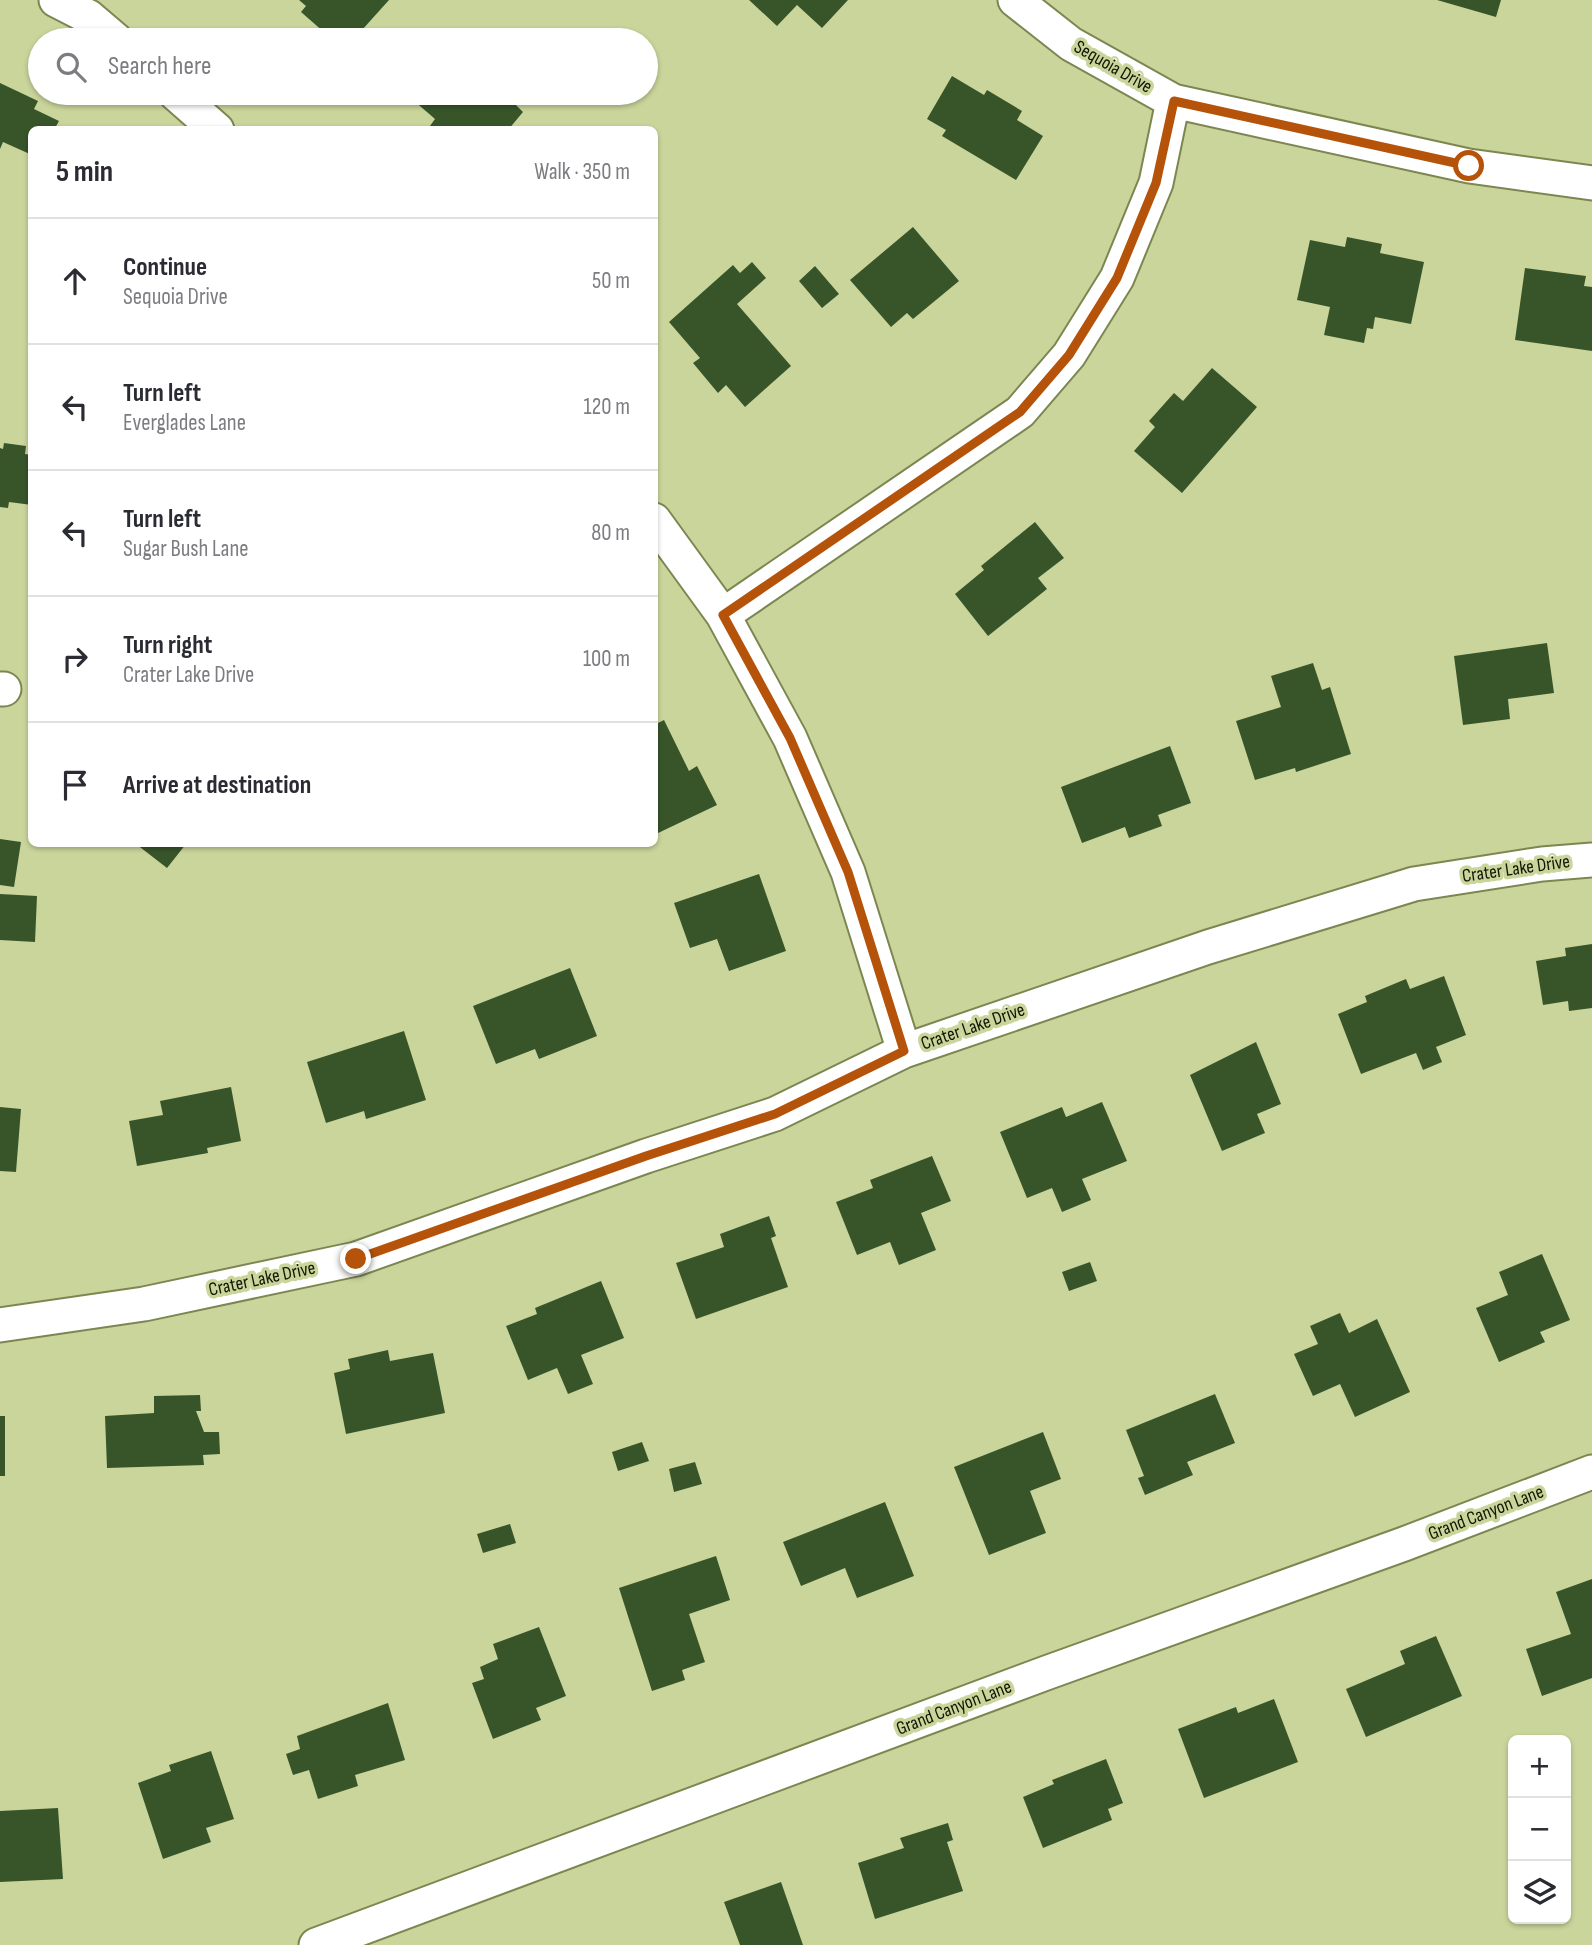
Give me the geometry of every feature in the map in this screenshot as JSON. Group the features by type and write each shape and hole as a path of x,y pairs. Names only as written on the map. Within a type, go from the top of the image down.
{"street":[{"path":"56,0 89,17 102,28"},
{"name":"Sequoia Drive","path":"1014,0 1071,44 1174,101 1469,166 1592,183"},
{"path":"723,615 1020,412 1069,355 1117,278 1156,183 1174,101"},
{"path":"188,105 212,126"},
{"path":"658,526 723,615 790,738 848,872 904,1051"},
{"name":"Crater Lake Drive","path":"0,1325 144,1304 356,1259 646,1156 775,1114 904,1051 1209,947 1414,884 1542,864 1592,860"},
{"name":"Grand Canyon Lane","path":"316,1945 1059,1668 1404,1544 1592,1472"}],"building":[{"path":"299,0 389,0 364,28 319,28 301,12 306,6"},
{"path":"749,0 848,0 822,28 797,5 777,26"},
{"path":"1437,0 1501,0 1496,17"},
{"path":"952,76 984,95 987,90 1022,111 1017,120 1043,136 1016,180 942,136 946,130 927,119"},
{"path":"0,83 28,96 28,105 36,105 34,109 59,121 56,126 28,126 28,153 3,142 0,149"},
{"path":"419,105 516,105 523,112 511,126 430,126 435,119"},
{"path":"913,227 959,281 913,319 907,313 891,327 850,280"},
{"path":"1347,237 1382,244 1380,253 1424,262 1411,324 1375,317 1373,329 1367,328 1364,343 1324,335 1330,307 1297,300 1310,240 1345,247"},
{"path":"752,262 766,278 737,304 791,366 745,407 726,385 718,393 693,363 700,358 669,322 733,265 740,273"},
{"path":"815,266 839,294 822,308 799,281"},
{"path":"1525,268 1586,276 1584,286 1592,287 1592,351 1515,340"},
{"path":"1212,368 1257,407 1182,493 1134,451 1155,427 1149,421 1174,393 1183,401"},
{"path":"4,443 26,446 28,504 9,502 8,508 0,507 0,448 3,449"},
{"path":"1035,522 1064,558 1038,578 1047,589 988,636 955,594 984,570 981,566"},
{"path":"1547,643 1554,693 1508,699 1510,719 1463,725 1454,656"},
{"path":"1313,663 1322,690 1330,687 1351,754 1296,772 1295,768 1255,780 1236,721 1281,707 1271,676"},
{"path":"664,720 689,771 697,766 717,805 658,833 658,723"},
{"path":"1170,746 1191,803 1158,815 1162,826 1129,838 1125,827 1082,843 1061,787"},
{"path":"0,839 21,842 14,887 0,885"},
{"path":"140,847 184,847 167,868"},
{"path":"759,874 786,951 729,971 717,939 690,948 674,903"},
{"path":"0,894 37,896 35,942 0,940"},
{"path":"1592,944 1592,1008 1569,1011 1568,1001 1543,1005 1536,961 1566,956 1565,948"},
{"path":"570,968 597,1036 539,1059 535,1049 496,1064 473,1006"},
{"path":"1444,976 1466,1035 1436,1047 1442,1062 1423,1070 1416,1053 1361,1074 1338,1014 1367,1002 1365,996 1406,979 1410,989"},
{"path":"404,1031 426,1100 366,1119 364,1111 326,1123 307,1062"},
{"path":"1256,1042 1281,1104 1257,1114 1265,1133 1222,1151 1190,1075"},
{"path":"231,1087 241,1141 207,1148 208,1153 137,1166 129,1121 163,1115 160,1101"},
{"path":"1102,1102 1127,1161 1082,1179 1091,1200 1062,1212 1052,1188 1027,1198 1000,1132 1062,1107 1066,1117"},
{"path":"0,1107 21,1109 16,1172 0,1171"},
{"path":"932,1156 951,1201 921,1213 936,1250 899,1265 890,1242 857,1255 836,1202 873,1188 870,1180"},
{"path":"769,1216 776,1236 771,1238 788,1287 696,1319 676,1263 724,1247 720,1234"},
{"path":"1542,1254 1570,1320 1540,1332 1545,1342 1499,1362 1476,1308 1508,1295 1499,1272"},
{"path":"1090,1262 1097,1281 1069,1291 1062,1272"},
{"path":"601,1281 624,1338 581,1355 593,1384 568,1394 557,1368 528,1380 506,1326 537,1314 535,1308"},
{"path":"1340,1313 1349,1333 1377,1319 1410,1392 1355,1417 1340,1384 1313,1396 1294,1354 1318,1344 1310,1326"},
{"path":"388,1350 390,1361 433,1353 445,1413 346,1434 334,1373 350,1369 348,1359"},
{"path":"1215,1394 1235,1443 1187,1462 1193,1475 1145,1495 1138,1478 1144,1476 1126,1430"},
{"path":"200,1395 201,1411 196,1411 204,1432 219,1432 220,1454 203,1455 204,1465 107,1468 105,1416 154,1413 154,1396"},
{"path":"0,1416 5,1416 5,1476 0,1476"},
{"path":"1043,1432 1061,1479 1030,1491 1046,1533 989,1555 954,1467"},
{"path":"642,1442 649,1461 618,1471 612,1452"},
{"path":"695,1462 702,1484 674,1492 669,1469"},
{"path":"885,1502 914,1576 857,1598 845,1568 801,1586 783,1542"},
{"path":"510,1524 516,1543 483,1553 477,1534"},
{"path":"716,1556 730,1600 689,1614 705,1662 682,1670 685,1680 652,1691 619,1588"},
{"path":"1592,1579 1592,1678 1542,1696 1526,1649 1571,1634 1556,1592"},
{"path":"539,1627 566,1696 536,1708 541,1720 493,1739 472,1683 484,1679 480,1667 498,1659 493,1644"},
{"path":"1436,1636 1462,1696 1366,1737 1346,1689 1405,1664 1400,1651"},
{"path":"1274,1699 1298,1762 1204,1798 1178,1729 1236,1707 1238,1713"},
{"path":"388,1703 405,1760 355,1775 358,1786 318,1799 309,1770 293,1775 286,1754 300,1749 297,1736"},
{"path":"211,1751 234,1819 206,1828 211,1842 163,1859 138,1783 171,1771 169,1765"},
{"path":"1106,1759 1123,1803 1108,1809 1112,1820 1043,1848 1023,1797 1054,1784 1052,1780"},
{"path":"58,1808 63,1879 0,1882 0,1811"},
{"path":"948,1823 953,1840 947,1842 963,1891 875,1919 858,1863 904,1848 900,1838"},
{"path":"781,1882 803,1945 740,1945 724,1902"}],"route":[{"path":"356,1259 646,1156 775,1114 904,1051 848,872 790,738 723,615 1020,412 1069,355 1117,278 1156,183 1174,101 1469,166"}]}
